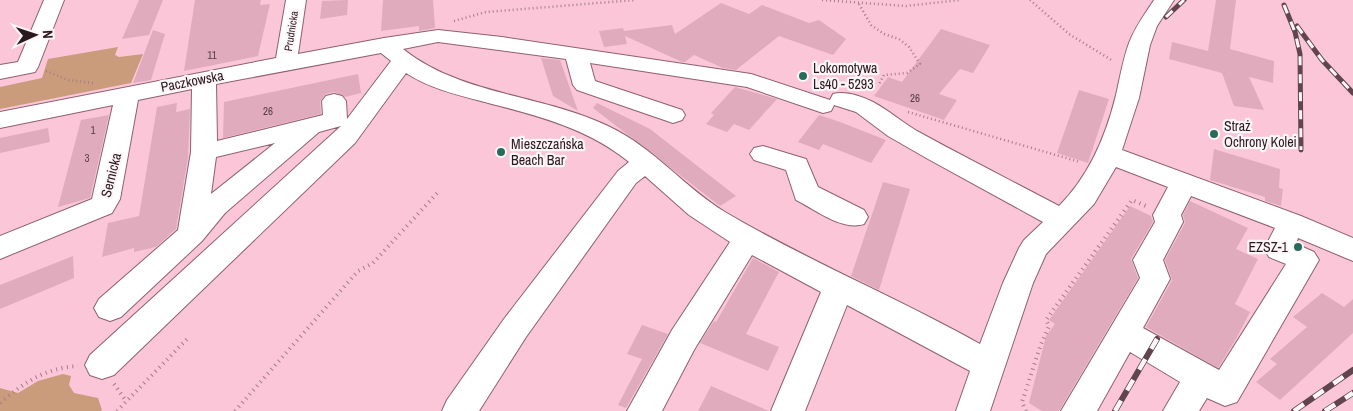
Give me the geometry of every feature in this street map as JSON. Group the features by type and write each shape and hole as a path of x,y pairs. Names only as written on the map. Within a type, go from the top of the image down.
{"street":[{"path":"0,72 27,68 54,0"},
{"name":"Prudnicka","path":"286,63 296,0"},
{"path":"974,411 1018,283 1034,248 1084,197 1105,162 1147,26 1164,0"},
{"name":"Paczkowska","path":"0,120 286,63 394,52 438,36 502,43 751,81 832,102 864,107 921,144 1061,219"},
{"path":"102,365 346,137 394,52 431,78 589,127 618,142 710,217 839,286 945,339 990,366"},
{"path":"576,54 585,85 673,115"},
{"path":"192,234 204,152 204,79"},
{"name":"Sernicka","path":"0,248 102,206 106,199 117,151 127,94"},
{"path":"204,152 335,120 334,101"},
{"path":"110,308 192,234 215,206 312,125"},
{"path":"763,154 797,166 806,193 854,217"},
{"path":"1105,162 1183,182 1291,223 1353,250"},
{"path":"459,411 515,328 627,178 645,163"},
{"path":"1078,411 1155,279 1148,260 1169,222 1167,215 1181,190 1183,182"},
{"path":"1123,332 1225,392 1304,260 1279,249 1291,223"},
{"path":"644,411 683,340 747,238"},
{"path":"788,411 839,286"},
{"path":"1180,411 1202,378"}],"path":[{"path":"438,36 442,29 451,22 479,13 635,0"},
{"path":"822,0 906,6 960,0"},
{"path":"1030,0 1056,24 1094,52 1133,68"},
{"path":"859,4 871,25 884,34 899,39 908,47 920,64 907,72 884,75 879,84"},
{"path":"27,68 42,68 68,80 94,83"},
{"path":"900,110 1105,162"},
{"path":"235,411 358,271 373,263 439,191"},
{"path":"1026,411 1022,402 1030,385 1042,337 1049,326 1046,320 1093,253 1132,200 1167,215"},
{"path":"117,411 189,337"},
{"path":"0,403 25,382 58,367 102,365"}],"shaded area":[{"path":"118,47 115,55 119,57 143,54 131,83 0,109 0,87 42,78 48,59"},
{"path":"63,374 71,376 69,385 74,393 98,398 102,410 0,411 0,388 18,393 38,381"}],"building":[{"path":"139,0 163,0 149,35 122,39"},
{"path":"195,0 261,0 260,5 270,4 258,56 184,71"},
{"path":"348,0 347,15 320,19 322,1"},
{"path":"383,0 433,0 435,28 419,31 419,26 381,31"},
{"path":"1216,0 1236,0 1230,49 1274,61 1273,83 1249,77 1264,110 1234,106 1222,73 1169,59 1172,42 1208,51"},
{"path":"721,3 749,14 762,5 809,23 819,20 846,39 833,55 779,36 736,70 723,68 694,55 685,62 682,62 625,36 627,44 604,47 599,31 623,28 624,31 672,25 675,34"},
{"path":"941,29 990,45 973,73 960,69 939,94 957,100 944,120 874,96 888,77 902,82"},
{"path":"153,30 165,34 151,80 133,83"},
{"path":"541,58 560,60 578,111 553,96"},
{"path":"358,74 361,93 345,97 334,92 326,94 320,101 321,114 223,138 224,102"},
{"path":"735,87 777,99 749,130 734,124 727,132 706,124 714,115 711,113"},
{"path":"1079,90 1109,99 1088,163 1057,153"},
{"path":"177,103 176,112 190,109 188,158 176,229 156,247 134,252 134,248 102,257 108,223 139,216 157,107"},
{"path":"597,103 650,129 736,196 720,206 593,108"},
{"path":"109,115 90,198 58,207 81,120"},
{"path":"819,115 886,140 871,163 823,144 819,150 798,142"},
{"path":"48,128 50,142 0,153 0,138"},
{"path":"1214,149 1280,169 1279,188 1283,189 1281,206 1265,201 1265,197 1210,180"},
{"path":"883,182 910,189 879,290 851,276"},
{"path":"1190,201 1248,228 1236,249 1258,259 1235,304 1250,312 1218,368 1146,327 1172,280 1165,260 1185,223 1183,215"},
{"path":"1130,206 1151,216 1153,222 1131,259 1138,278 1059,411 1042,411 1029,403 1046,336 1055,324 1049,320"},
{"path":"73,256 74,278 0,309 0,285"},
{"path":"753,258 779,272 746,334 779,347 768,371 700,343 714,321 716,322"},
{"path":"1322,293 1344,307 1353,299 1353,333 1280,400 1256,382 1277,364 1270,359 1307,327 1293,317"},
{"path":"642,325 668,334 626,408 618,405 642,359 627,354"},
{"path":"711,386 769,411 698,411"}],"railway":[{"path":"1166,17 1184,0"},
{"path":"1284,5 1295,32 1300,54 1301,150"},
{"path":"1297,26 1322,60 1353,93"},
{"path":"1115,411 1157,339"},
{"path":"1294,411 1353,370"},
{"path":"1325,411 1353,393"}],"place":[{"name":"Lokomotywa Ls40 - 5293","path":"803,76"},
{"name":"Straż Ochrony Kolei","path":"1214,134"},
{"name":"Mieszczańska Beach Bar","path":"501,152"},
{"name":"EZSZ-1","path":"1298,247"}]}
